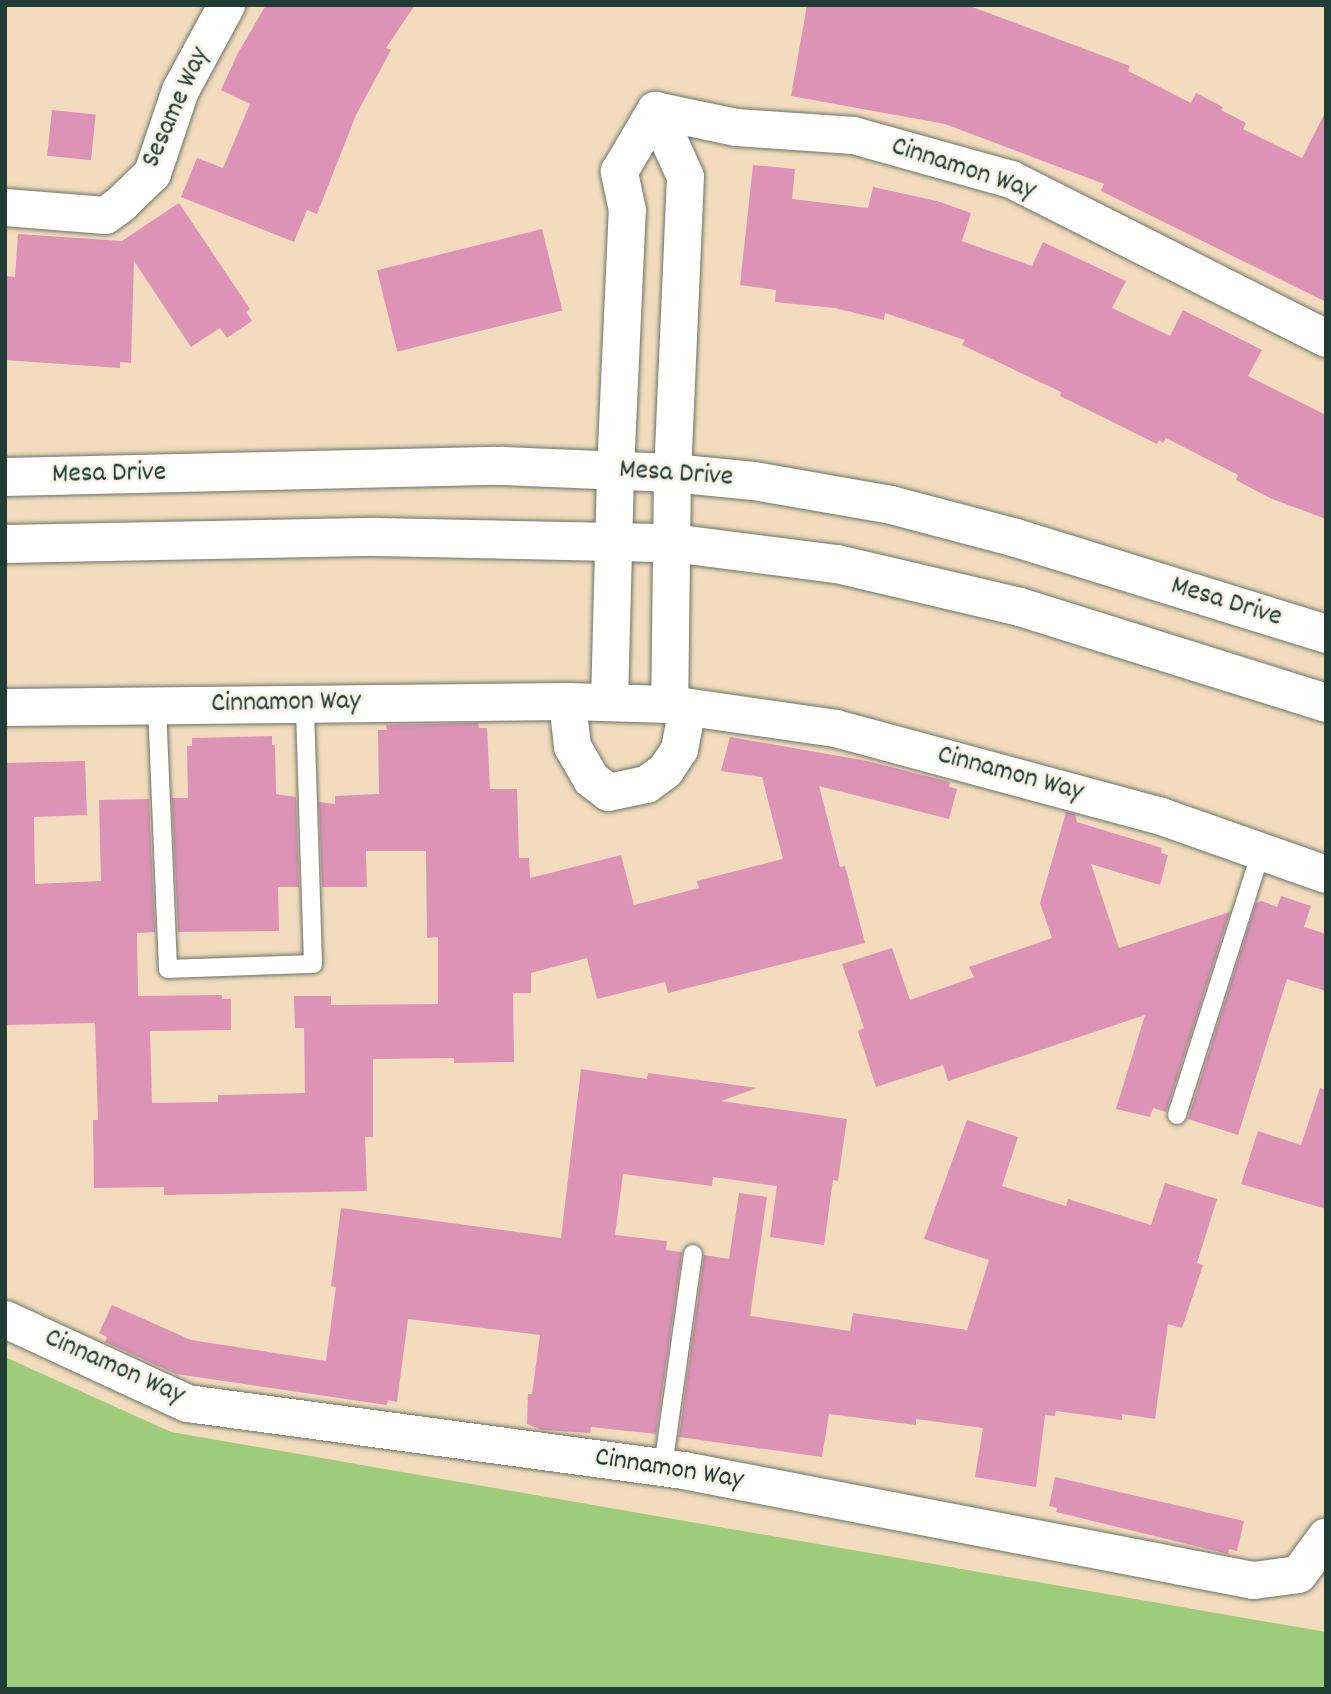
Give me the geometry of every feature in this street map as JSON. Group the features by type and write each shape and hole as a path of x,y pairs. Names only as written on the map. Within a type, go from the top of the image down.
{"main road":[{"name":"Mesa Drive","path":"5,477 503,466 671,472 754,481 891,505 1016,538 1326,634"},
{"path":"5,544 377,537 672,542 837,564 1020,607 1326,703"}],"street":[{"name":"Sesame Way","path":"5,207 105,215 120,204 152,173 180,90 226,5"},
{"name":"Cinnamon Way","path":"655,110 736,127 853,135 1011,179 1326,338"},
{"path":"609,702 612,541 627,210 619,171 655,110"},
{"path":"567,701 572,746 591,779 608,792 646,784 665,771 679,749 671,472 685,176 655,110"},
{"name":"Cinnamon Way","path":"5,707 567,701 678,706 835,728 1157,815 1326,874"},
{"name":"Cinnamon Way","path":"5,1320 187,1403 663,1467 1253,1580 1298,1574 1326,1536"}],"lane":[{"path":"157,706 168,969 313,964 306,704"},
{"path":"1177,1115 1261,851"},
{"path":"663,1467 692,1254"}],"green space":[{"path":"5,1357 171,1432 1326,1632 1326,1684 1324,1689 5,1689"}],"building":[{"path":"266,5 415,5 386,48 391,50 356,115 317,214 307,210 294,242 181,197 197,158 223,168 250,104 221,90 238,53"},
{"path":"807,5 967,5 1130,66 1128,71 1191,103 1196,93 1246,123 1243,129 1302,158 1326,111 1326,302 1101,191 1104,184 945,124 791,96"},
{"path":"52,110 96,115 91,160 47,156"},
{"path":"753,165 795,169 792,199 868,208 873,187 937,201 971,213 962,241 1032,266 1043,242 1126,281 1112,308 1170,336 1183,310 1262,350 1248,376 1326,415 1326,519 1270,498 1236,480 1238,475 1166,438 1163,443 1159,440 1157,444 1060,396 1061,392 962,345 965,340 885,313 884,320 835,308 775,302 776,290 740,285"},
{"path":"179,203 250,309 246,312 252,321 227,338 220,328 191,347 134,261 131,363 120,362 120,368 5,360 5,276 15,277 18,234 122,241"},
{"path":"542,229 562,311 397,352 377,270"},
{"path":"478,723 479,728 487,728 490,789 517,789 519,858 529,858 530,878 621,855 634,905 699,888 697,881 783,859 762,777 721,771 730,737 867,761 950,782 949,787 957,789 949,819 819,786 840,867 845,866 865,943 668,993 665,982 597,999 587,958 531,973 531,993 513,993 514,1062 454,1063 454,1058 373,1059 373,1137 365,1137 367,1191 164,1195 164,1187 94,1188 93,1120 98,1120 95,1023 5,1025 5,763 85,761 87,815 34,817 35,884 101,881 99,800 149,799 155,932 137,933 138,996 222,995 222,999 231,999 231,1030 150,1031 152,1103 218,1102 218,1095 305,1093 304,1028 295,1028 294,996 331,996 331,1005 438,1004 438,937 427,938 426,851 366,851 367,887 322,887 319,802 335,804 335,796 379,794 378,730 387,730 386,725"},
{"path":"272,736 272,745 275,745 276,794 296,797 299,887 278,887 279,931 178,932 172,798 188,798 187,746 192,746 192,738"},
{"path":"1066,812 1075,814 1077,822 1162,848 1161,853 1168,855 1160,885 1091,864 1119,948 1230,912 1166,1112 1153,1108 1150,1117 1116,1109 1145,1015 948,1081 943,1065 876,1087 858,1031 864,1028 842,964 892,948 910,1000 974,977 969,967 1052,938 1040,903"},
{"path":"1281,896 1311,906 1304,927 1326,934 1326,991 1287,979 1238,1135 1188,1119 1256,903 1262,901 1277,907"},
{"path":"581,1069 647,1079 648,1073 757,1088 721,1101 847,1119 838,1181 833,1180 824,1245 770,1237 777,1186 713,1177 712,1186 623,1174 615,1235 667,1241 666,1250 682,1252 656,1434 591,1427 590,1433 542,1430 527,1424 528,1394 532,1394 540,1335 408,1319 397,1402 388,1400 387,1405 176,1374 105,1342 107,1337 99,1333 112,1305 191,1340 326,1361 336,1287 331,1286 341,1208 561,1238"},
{"path":"1320,1088 1326,1089 1326,1209 1241,1184 1258,1131 1301,1145"},
{"path":"967,1120 1018,1137 1002,1186 1066,1206 1068,1199 1151,1225 1165,1183 1217,1199 1197,1263 1203,1265 1182,1328 1168,1324 1155,1419 1122,1414 1122,1420 1056,1411 1055,1416 1045,1415 1036,1487 975,1477 983,1428 916,1419 916,1425 829,1414 822,1457 679,1437 704,1255 729,1259 739,1193 767,1197 750,1316 850,1331 853,1313 967,1330 989,1260 924,1239"},
{"path":"1055,1477 1244,1521 1237,1551 1229,1549 1228,1554 1056,1512 1057,1508 1049,1506"}]}
